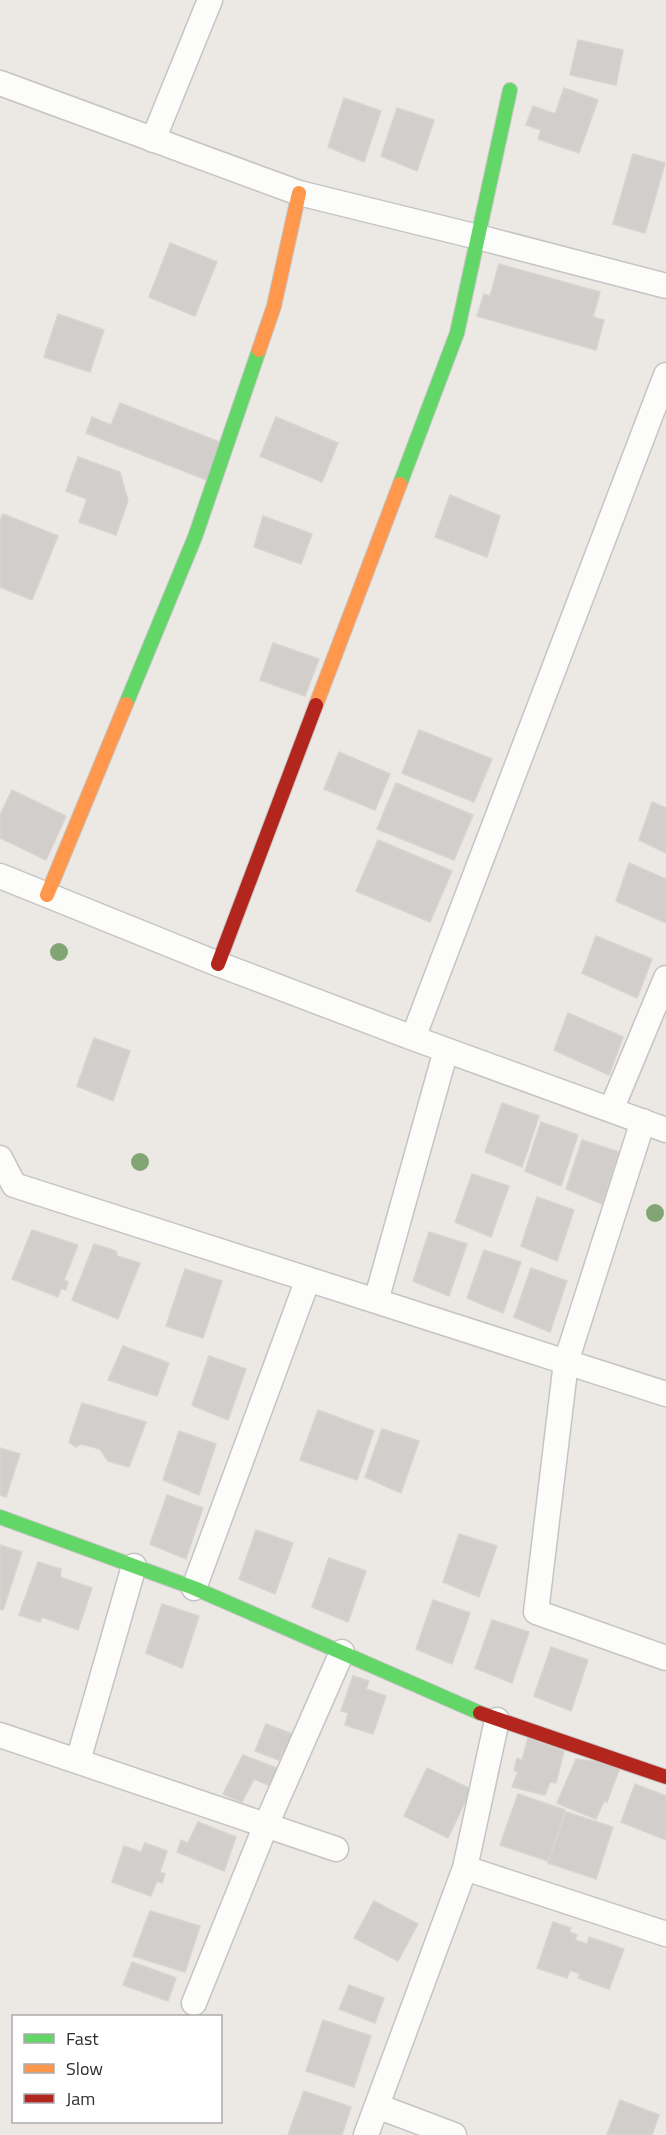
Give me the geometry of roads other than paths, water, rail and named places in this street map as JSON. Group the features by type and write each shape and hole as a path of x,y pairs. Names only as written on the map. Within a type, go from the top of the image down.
{"street":[{"path":"153,140 210,0"},
{"path":"0,83 299,194 478,237 666,286"},
{"path":"218,964 457,333 510,90"},
{"path":"47,895 195,537 274,306 299,194"},
{"path":"413,1038 666,375"},
{"path":"0,876 218,964 666,1130"},
{"path":"611,1110 666,978"},
{"path":"376,1301 446,1050"},
{"path":"643,1121 566,1362 536,1612 666,1658"},
{"path":"0,1158 14,1185 666,1394"},
{"path":"194,1588 308,1280"},
{"path":"0,1516 194,1588 497,1720 666,1777"},
{"path":"78,1761 134,1566"},
{"path":"194,2003 266,1825 342,1652"},
{"path":"366,2135 465,1868 497,1720"},
{"path":"0,1735 336,1849"},
{"path":"465,1868 666,1934"},
{"path":"376,2106 454,2135"}]}
